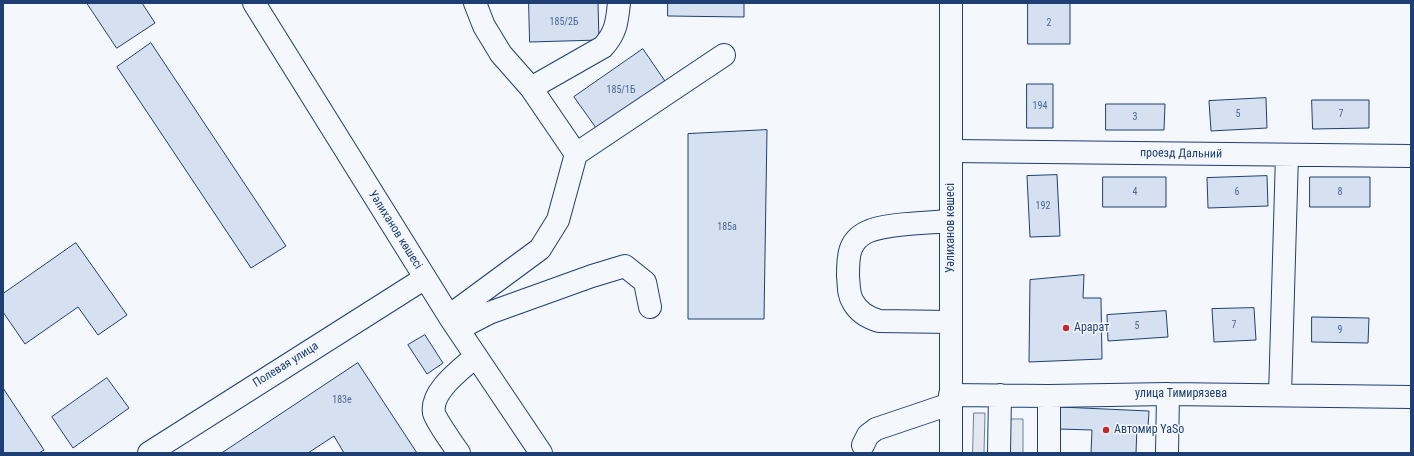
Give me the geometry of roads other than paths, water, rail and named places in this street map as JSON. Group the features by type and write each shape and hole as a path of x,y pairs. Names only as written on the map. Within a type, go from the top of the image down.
{"main road":[{"name":"Уәлиханов көшесі","path":"254,3 425,278 541,453"},
{"path":"475,3 484,26 501,54 531,88 576,154"},
{"path":"531,88 602,47 610,40 615,30 619,3"},
{"name":"Уәлиханов көшесі","path":"951,3 951,453"},
{"path":"454,323 540,249 558,220 576,154 724,55"},
{"name":"проезд Дальний","path":"952,151 1411,156"},
{"path":"1280,395 1287,155"},
{"path":"951,221 879,228 866,232 856,240 851,247 848,257 849,293 853,303 861,312 870,318 879,322 951,322"},
{"path":"454,323 489,313 592,276 625,266 645,282 650,307"},
{"name":"Полевая улица","path":"148,453 425,278"},
{"path":"459,453 434,414 435,400 442,387 476,356"},
{"path":"1167,453 1168,394"},
{"name":"улица Тимирязева","path":"863,445 868,435 876,429 950,399 1000,395 1049,396 1168,394 1411,397"},
{"path":"999,453 1000,395"},
{"path":"1049,396 1049,453"}],"place":[{"name":"Арарат","path":"1066,328"},
{"name":"Автомир YaSo","path":"1106,430"}]}
